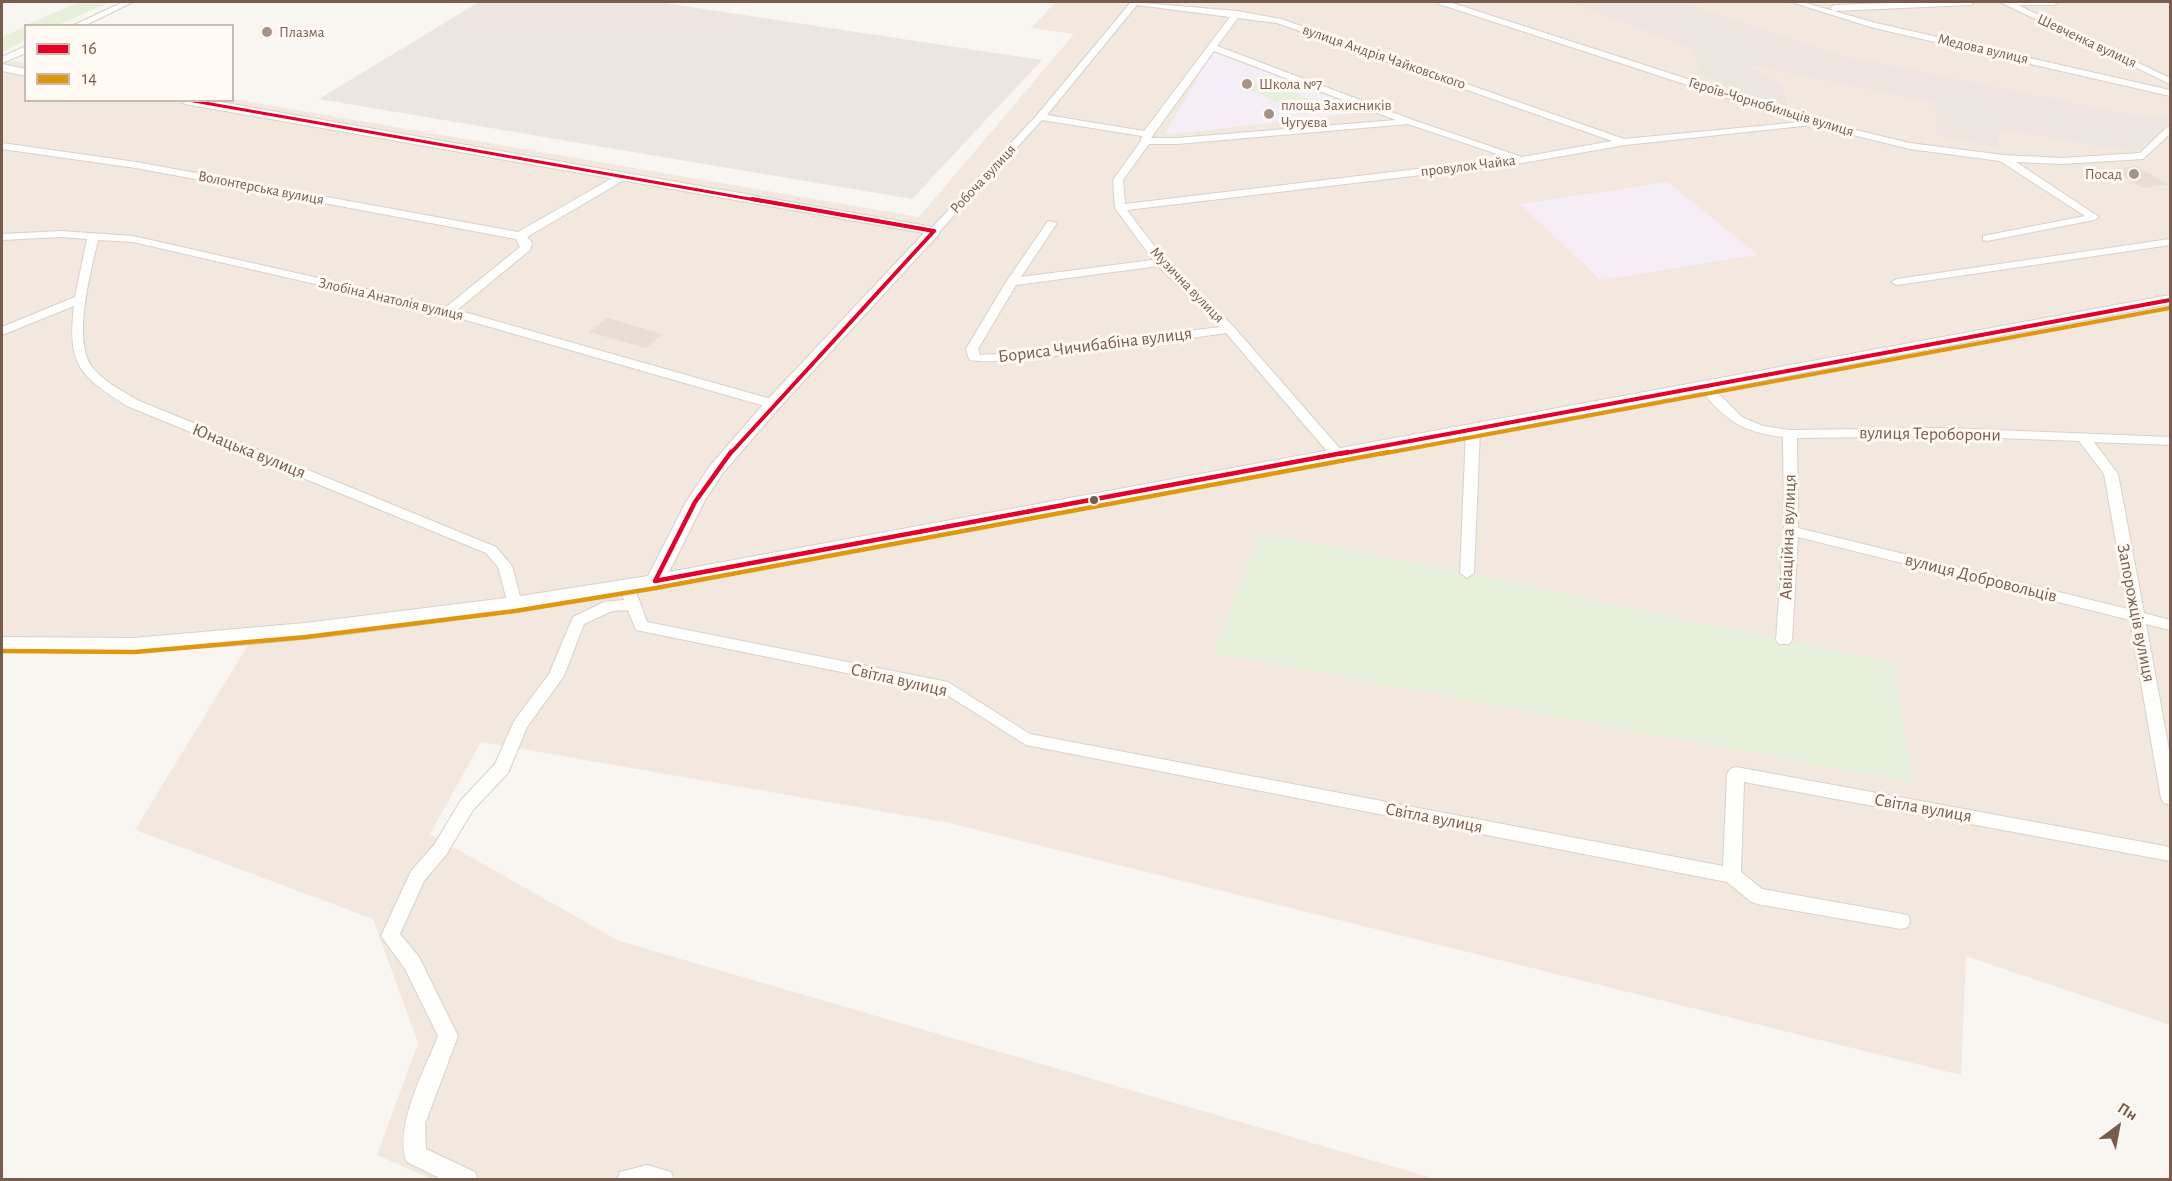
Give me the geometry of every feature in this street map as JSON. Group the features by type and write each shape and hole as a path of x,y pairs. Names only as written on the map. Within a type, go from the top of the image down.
{"street":[{"path":"80,24 129,2"},
{"name":"вулиця Андрія Чайковського","path":"1135,2 1278,21 1625,142"},
{"name":"Робоча вулиця","path":"656,581 695,501 715,471 773,404 1040,117 1135,2"},
{"name":"Героїв-Чорнобильців вулиця","path":"1442,2 1815,123 1910,146 2003,158 2062,161 2143,156 2170,129"},
{"name":"Медова вулиця","path":"1796,2 1874,24 2170,93"},
{"path":"1820,9 1971,2"},
{"path":"2005,2 2054,2"},
{"name":"Шевченка вулиця","path":"2005,2 2170,81"},
{"path":"1120,207 1118,180 1146,137 1237,14"},
{"path":"1213,48 1410,122 1522,160"},
{"path":"2,60 24,50"},
{"path":"2,68 24,73"},
{"path":"196,102 620,178 934,231"},
{"path":"1040,117 1178,141 1410,122"},
{"name":"провулок Чайка","path":"1120,207 1522,160 1625,142 1815,123"},
{"name":"Волонтерська вулиця","path":"2,146 136,165 520,236"},
{"path":"1988,238 2094,217 2003,158"},
{"path":"448,311 526,248 526,242 520,236 620,178"},
{"name":"Музична вулиця","path":"1120,207 1161,262 1229,328 1337,454"},
{"name":"Бориса Чичибабіна вулиця","path":"1052,223 1012,282 972,349 975,359 1013,357 1229,328"},
{"name":"Злобіна Анатолія вулиця","path":"2,237 94,235 133,239 448,311 773,404"},
{"name":"Юнацька вулиця","path":"94,235 79,300 79,349 84,365 104,386 132,403 491,550 505,566 514,604"},
{"path":"1897,282 2170,242"},
{"path":"1012,282 1161,262"},
{"path":"2,331 79,300"},
{"path":"467,1179 415,1155 415,1124 448,1036 412,963 390,936 417,876 440,850 467,805 502,768 520,725 556,676 578,621 656,581 2170,300"},
{"name":"вулиця Тероборони","path":"1705,387 1737,420 1760,430 1790,434 1947,432 2169,440"},
{"path":"1467,573 1473,431"},
{"name":"Авіаційна вулиця","path":"1784,640 1791,531 1790,434"},
{"name":"Запорожців вулиця","path":"2083,437 2110,474 2170,798"},
{"name":"вулиця Добровольців","path":"1791,531 2170,625"},
{"path":"2,644 134,645 305,630 514,604 630,595"},
{"name":"Світла вулиця","path":"630,595 641,626 948,688 1026,739 1732,875 1736,774 2170,854"},
{"path":"1732,875 1757,896 1901,921"},
{"path":"628,1179 647,1176 663,1179"}],"shaded area":[{"path":"479,2 657,2 1042,60 912,199 319,99"},
{"path":"1056,2 2170,2 2170,1025 1966,956 1961,1075 950,823 481,742 430,834 619,941 1436,1179 434,1180 377,1155 418,1043 373,919 135,830 248,645 2,650 2,59 24,63 24,102 234,102 234,99 919,217 1074,34 1031,28"},
{"path":"1571,2 1681,2 1840,55 2137,116 2149,118 2162,115 2170,118 2170,129 2134,152 2000,129 1997,147 1937,136 1935,103 1745,64 1782,84 1788,107 1727,88 1700,73 1692,49"},
{"name":"Школа №7","path":"1213,52 1234,56 1365,112 1164,135"},
{"path":"1668,182 1758,255 1600,280 1520,204"}],"green space":[{"path":"79,2 110,2 60,24 28,24"},
{"path":"24,27 24,41 2,52 2,37"},
{"path":"1267,80 1325,106 1304,115 1246,88"},
{"path":"1261,533 1467,573 1893,663 1914,783 1213,653"}],"building":[{"name":"Посад","path":"2136,166 2167,184 2143,188 2112,170"},
{"path":"607,318 663,334 646,348 589,332"}],"transit line":[{"name":"16","path":"199,102 934,231"},
{"name":"16","path":"655,581 695,502 715,471 773,404 934,231"},
{"name":"16","path":"655,581 2170,300"},
{"name":"14","path":"2,651 135,652 306,637 515,611 656,588 2170,308"}],"place":[{"name":"Плазма","path":"267,32"},
{"name":"Школа №7","path":"1247,84"},
{"name":"площа Захисників Чугуєва","path":"1269,114"},
{"name":"Посад","path":"2134,174"}]}
